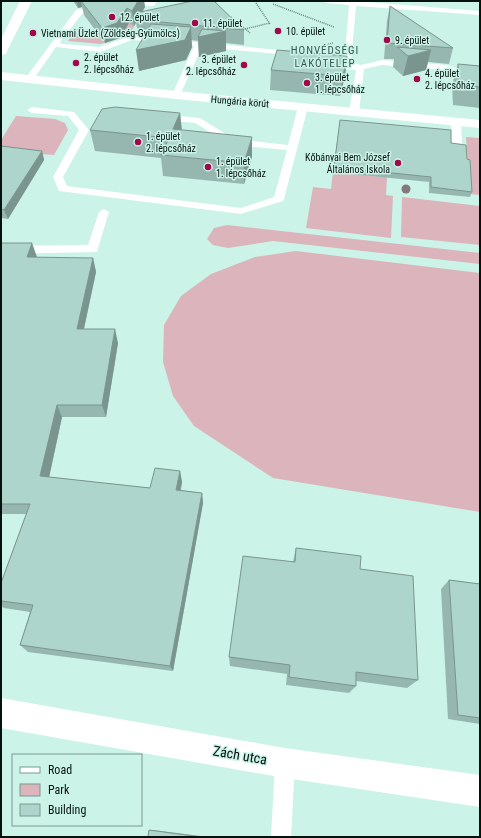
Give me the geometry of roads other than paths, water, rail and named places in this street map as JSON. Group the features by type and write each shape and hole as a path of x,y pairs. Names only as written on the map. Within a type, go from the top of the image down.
{"street":[{"path":"1,51 24,2"},
{"name":"Hungária körút","path":"1,76 176,95 480,124"},
{"name":"Zách utca","path":"1,713 285,762 480,791"}],"lane":[{"path":"30,78 79,12 114,3 151,4 153,1"},
{"path":"327,1 480,13"},
{"path":"434,1 434,10"},
{"path":"353,3 347,63 360,68"},
{"path":"56,42 60,46 100,50 131,38 279,52 302,63"},
{"path":"176,95 199,44"},
{"path":"316,64 360,68 382,62 447,68 480,80"},
{"path":"354,112 360,68"},
{"path":"32,110 71,114 88,129 58,177 63,189 241,211 279,199 303,107"},
{"path":"152,116 197,120 232,142 292,148"},
{"path":"456,122 458,144"},
{"path":"1,250 93,249 104,212"},
{"path":"281,837 285,762"}],"place":[{"name":"12. épület","path":"112,17"},
{"name":"11. épület","path":"195,23"},
{"name":"10. épület","path":"278,31"},
{"name":"Vietnami Üzlet (Zöldség-Gyümölcs)","path":"33,33"},
{"name":"9. épület","path":"387,40"},
{"name":"2. épület 2. lépcsőház","path":"76,63"},
{"name":"3. épület 2. lépcsőház","path":"244,65"},
{"name":"4. épület 2. lépcsőház","path":"417,79"},
{"name":"3. épület 1. lépcsőház","path":"307,83"},
{"name":"1. épület 2. lépcsőház","path":"138,142"},
{"name":"Kőbányai Bem József Általános Iskola","path":"398,163"},
{"name":"1. épület 1. lépcsőház","path":"208,167"}],"district":[{"name":"HONVÉDSÉGI LAKÓTELEP","path":"325,56"}]}
